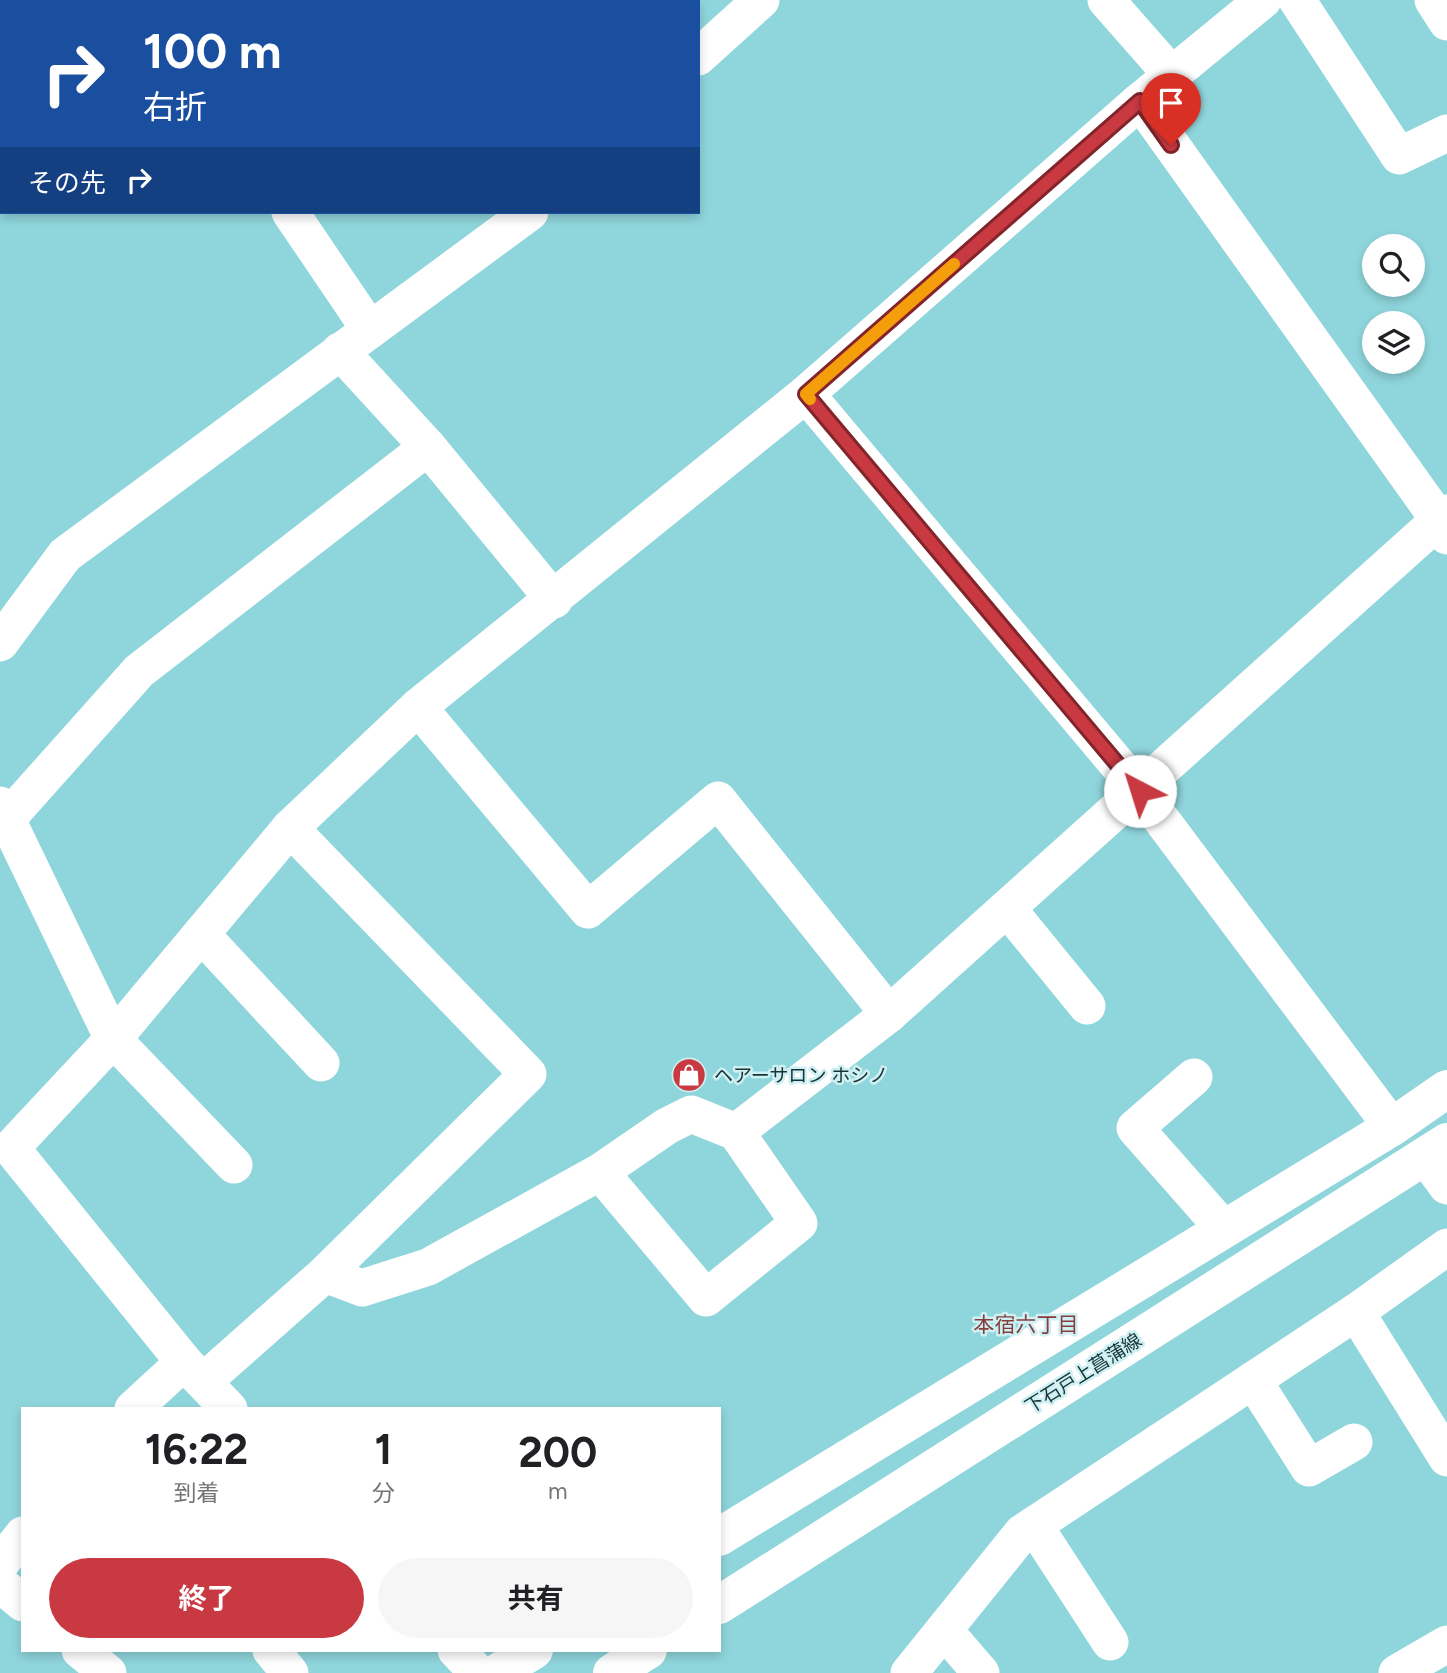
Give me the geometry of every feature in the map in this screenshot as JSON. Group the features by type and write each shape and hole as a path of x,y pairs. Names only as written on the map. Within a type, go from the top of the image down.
{"main road":[{"path":"721,1536 1392,1127 1447,1089"},
{"name":"下石戸上菖蒲線","path":"721,1604 1436,1149"},
{"path":"497,1673 531,1652"},
{"path":"612,1673 645,1652"}],"street":[{"path":"700,55 761,0"},
{"path":"1106,0 1172,75"},
{"path":"227,1407 194,1372 11,1148 10,1128 113,1039 290,828 418,707 554,600 806,394 1140,101 1263,0"},
{"path":"1297,0 1399,156 1447,133"},
{"path":"1433,0 1447,22"},
{"path":"736,1132 888,1014 1444,523 1140,101"},
{"path":"291,214 370,330"},
{"path":"0,643 65,555 527,214"},
{"path":"340,351 428,447 554,600"},
{"path":"806,394 1140,791 1392,1127"},
{"path":"234,1165 113,1039 3,812 139,671 428,447"},
{"path":"418,707 588,910 718,800 888,1014"},
{"path":"136,1407 194,1372 325,1274 528,1074 290,828"},
{"path":"1007,908 1087,1006"},
{"path":"201,934 321,1063"},
{"path":"1194,1077 1135,1128 1224,1228"},
{"path":"325,1274 362,1288 428,1268 600,1172 667,1126 691,1114 736,1132 799,1223 706,1298 600,1172"},
{"path":"1436,1149 1447,1186"},
{"path":"909,1673 1022,1533 1356,1312 1447,1247"},
{"path":"1356,1312 1447,1458"},
{"path":"1253,1381 1309,1468 1354,1442"},
{"path":"1034,1525 1110,1642"},
{"path":"0,1564 21,1538"},
{"path":"0,1584 21,1601"},
{"path":"944,1630 981,1673"},
{"path":"1397,1673 1447,1644"},
{"path":"82,1652 108,1673"},
{"path":"273,1652 290,1673"},
{"path":"458,1652 478,1673"}],"slow traffic":[{"path":"810,399 806,394 954,264"}],"place":[{"name":"ヘアーサロン ホシノ","path":"689,1075"}],"district":[{"name":"本宿六丁目","path":"1026,1325"}],"route":[{"path":"1140,791 806,394 1140,101 1171,145"}]}
